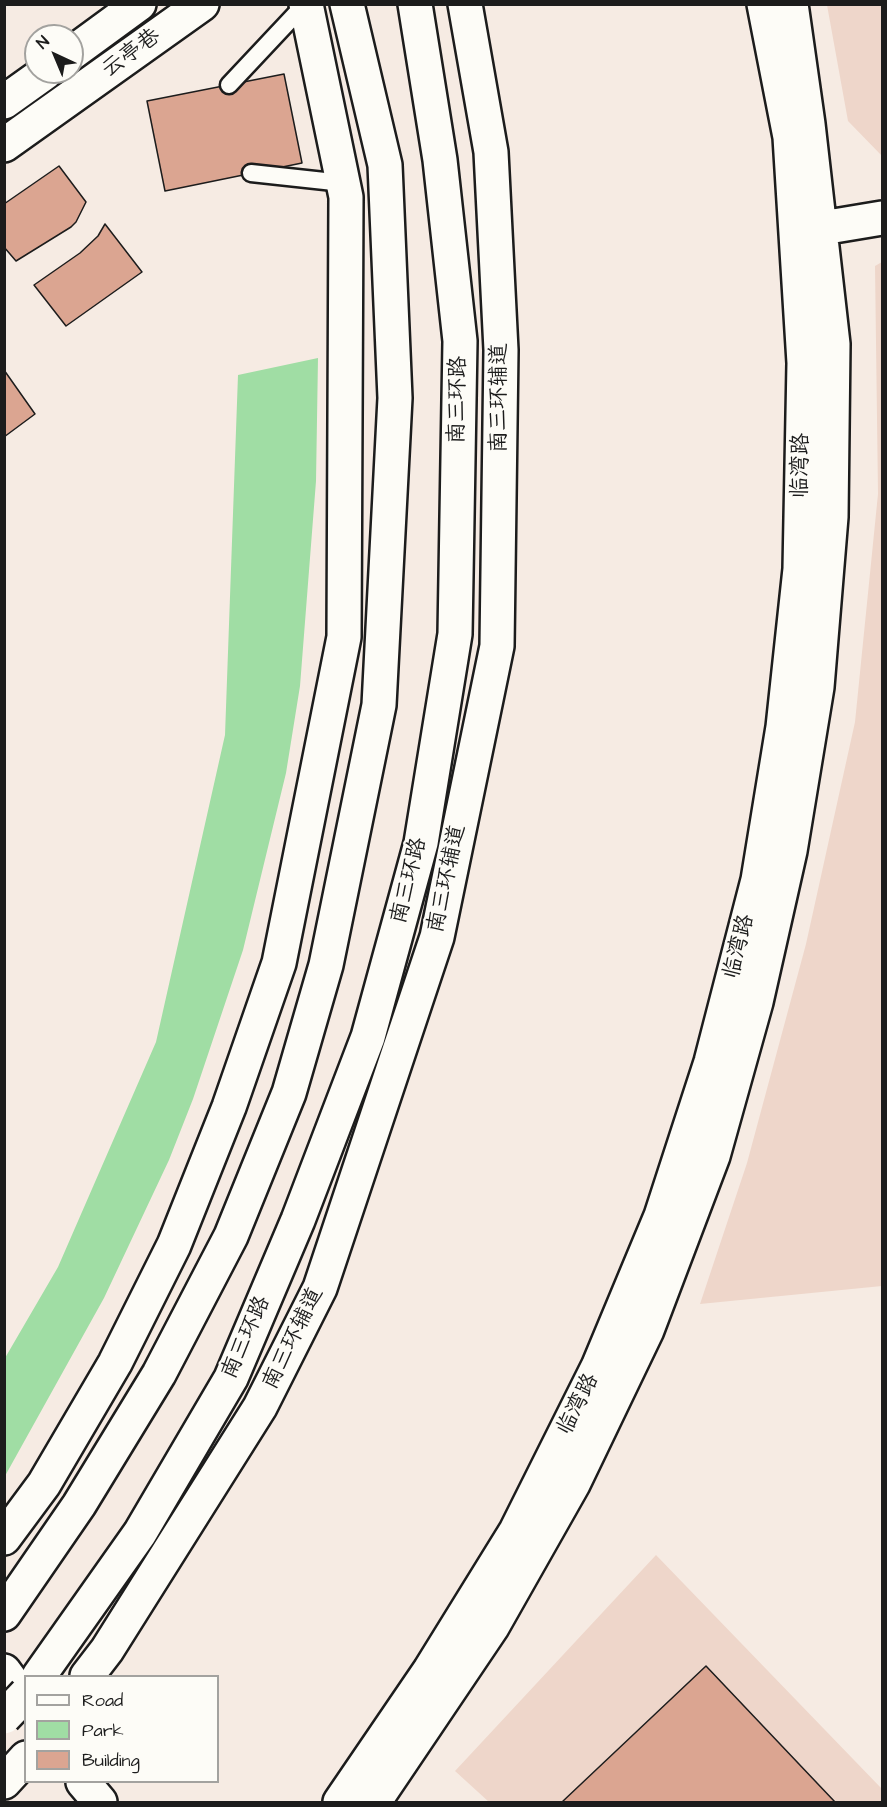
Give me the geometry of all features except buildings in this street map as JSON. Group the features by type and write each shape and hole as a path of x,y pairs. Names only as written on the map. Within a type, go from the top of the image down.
{"main road":[{"path":"84,44 139,4"},
{"name":"云亭巷","path":"4,145 202,4"},
{"path":"4,1538 44,1484 116,1363 174,1245 229,1107 279,963 344,637 345,190 306,4"},
{"path":"4,1614 79,1505 153,1384 231,1236 289,1093 326,965 379,705 395,398 385,165 347,4"},
{"name":"南三环路","path":"40,1675 140,1533 231,1378 298,1220 368,1037 421,843 455,634 460,341 440,160 416,4"},
{"name":"南三环辅道","path":"88,1675 107,1650 260,1407 320,1288 437,937 496,646 501,350 491,152 465,4"},
{"name":"临湾路","path":"374,1803 492,1627 573,1484 647,1330 713,1156 756,1002 790,851 817,687 831,517 833,344 789,137 764,4"},
{"name":"临湾路","path":"340,1803 430,1670 516,1531 593,1377 661,1216 711,1062 758,880 783,727 800,569 808,230 791,4"},
{"path":"4,102 29,84"},
{"path":"808,230 882,218"},
{"path":"4,1671 24,1698"},
{"path":"4,1717 24,1696"},
{"path":"4,1782 24,1760"},
{"path":"84,1783 100,1803"}],"lane":[{"path":"229,85 306,4"},
{"path":"251,173 345,190"}],"shaded area":[{"path":"827,5 882,5 882,156 848,121"},
{"path":"882,262 882,1286 700,1304 747,1163 806,944 855,722 878,494 875,266"},
{"path":"656,1555 882,1789 882,1802 489,1802 455,1771"}],"green space":[{"path":"318,358 316,481 300,686 286,773 243,950 193,1099 169,1160 104,1298 5,1476 5,1358 58,1267 156,1042 225,735 238,375"}]}
